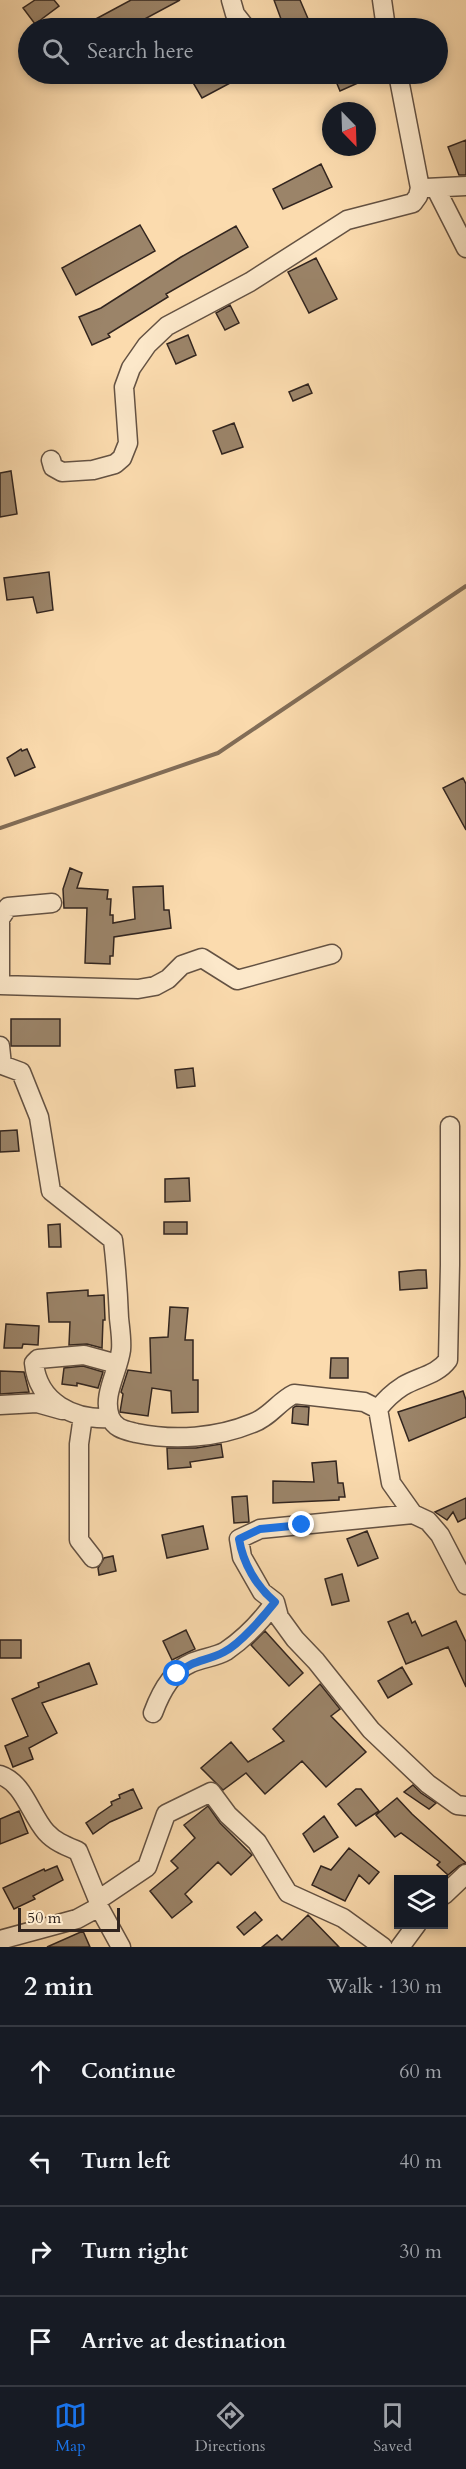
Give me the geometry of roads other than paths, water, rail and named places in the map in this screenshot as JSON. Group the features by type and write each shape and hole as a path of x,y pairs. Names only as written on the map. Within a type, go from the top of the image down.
{"street":[{"path":"231,0 238,18"},
{"path":"382,0 385,18"},
{"path":"401,84 428,188 466,248"},
{"path":"51,460 53,467 62,472 93,470 115,464 122,458 128,443 124,387 131,368 147,345 167,326 250,282 341,223 413,203 428,188 466,186"},
{"path":"52,903 8,907 0,919 0,985 138,989 155,986 168,979 182,965 202,958 237,980 332,954"},
{"path":"0,1046 2,1065 21,1072 39,1117 51,1191 112,1240 117,1268 121,1350 108,1409 114,1425 120,1429 148,1435 176,1438 221,1433 255,1423 294,1394 364,1402 378,1409"},
{"path":"450,1126 448,1360 442,1368 403,1386 387,1397 378,1409 391,1483 413,1514 428,1521 440,1535 466,1586"},
{"path":"64,1410 47,1394 35,1372 34,1363 38,1359 84,1355 117,1364"},
{"path":"0,1405 37,1403 93,1419 110,1418"},
{"path":"83,1416 80,1443 80,1540 93,1558"},
{"path":"413,1514 260,1529 239,1539 242,1557 262,1592 275,1602 279,1617 295,1639 316,1661 371,1730 428,1784 457,1805 466,1806"},
{"path":"153,1713 161,1692 177,1674 189,1664 225,1652 262,1619 275,1602"},
{"path":"0,1775 12,1779 44,1830 55,1841 78,1851 98,1903 121,1947"},
{"path":"0,1940 77,1919 147,1867 166,1814 211,1792 228,1815 257,1842 288,1893 343,1918 383,1947"},
{"path":"448,1891 466,1874"},
{"path":"398,1945 412,1929"}],"waterway":[{"path":"0,828 218,753 466,586"}]}
